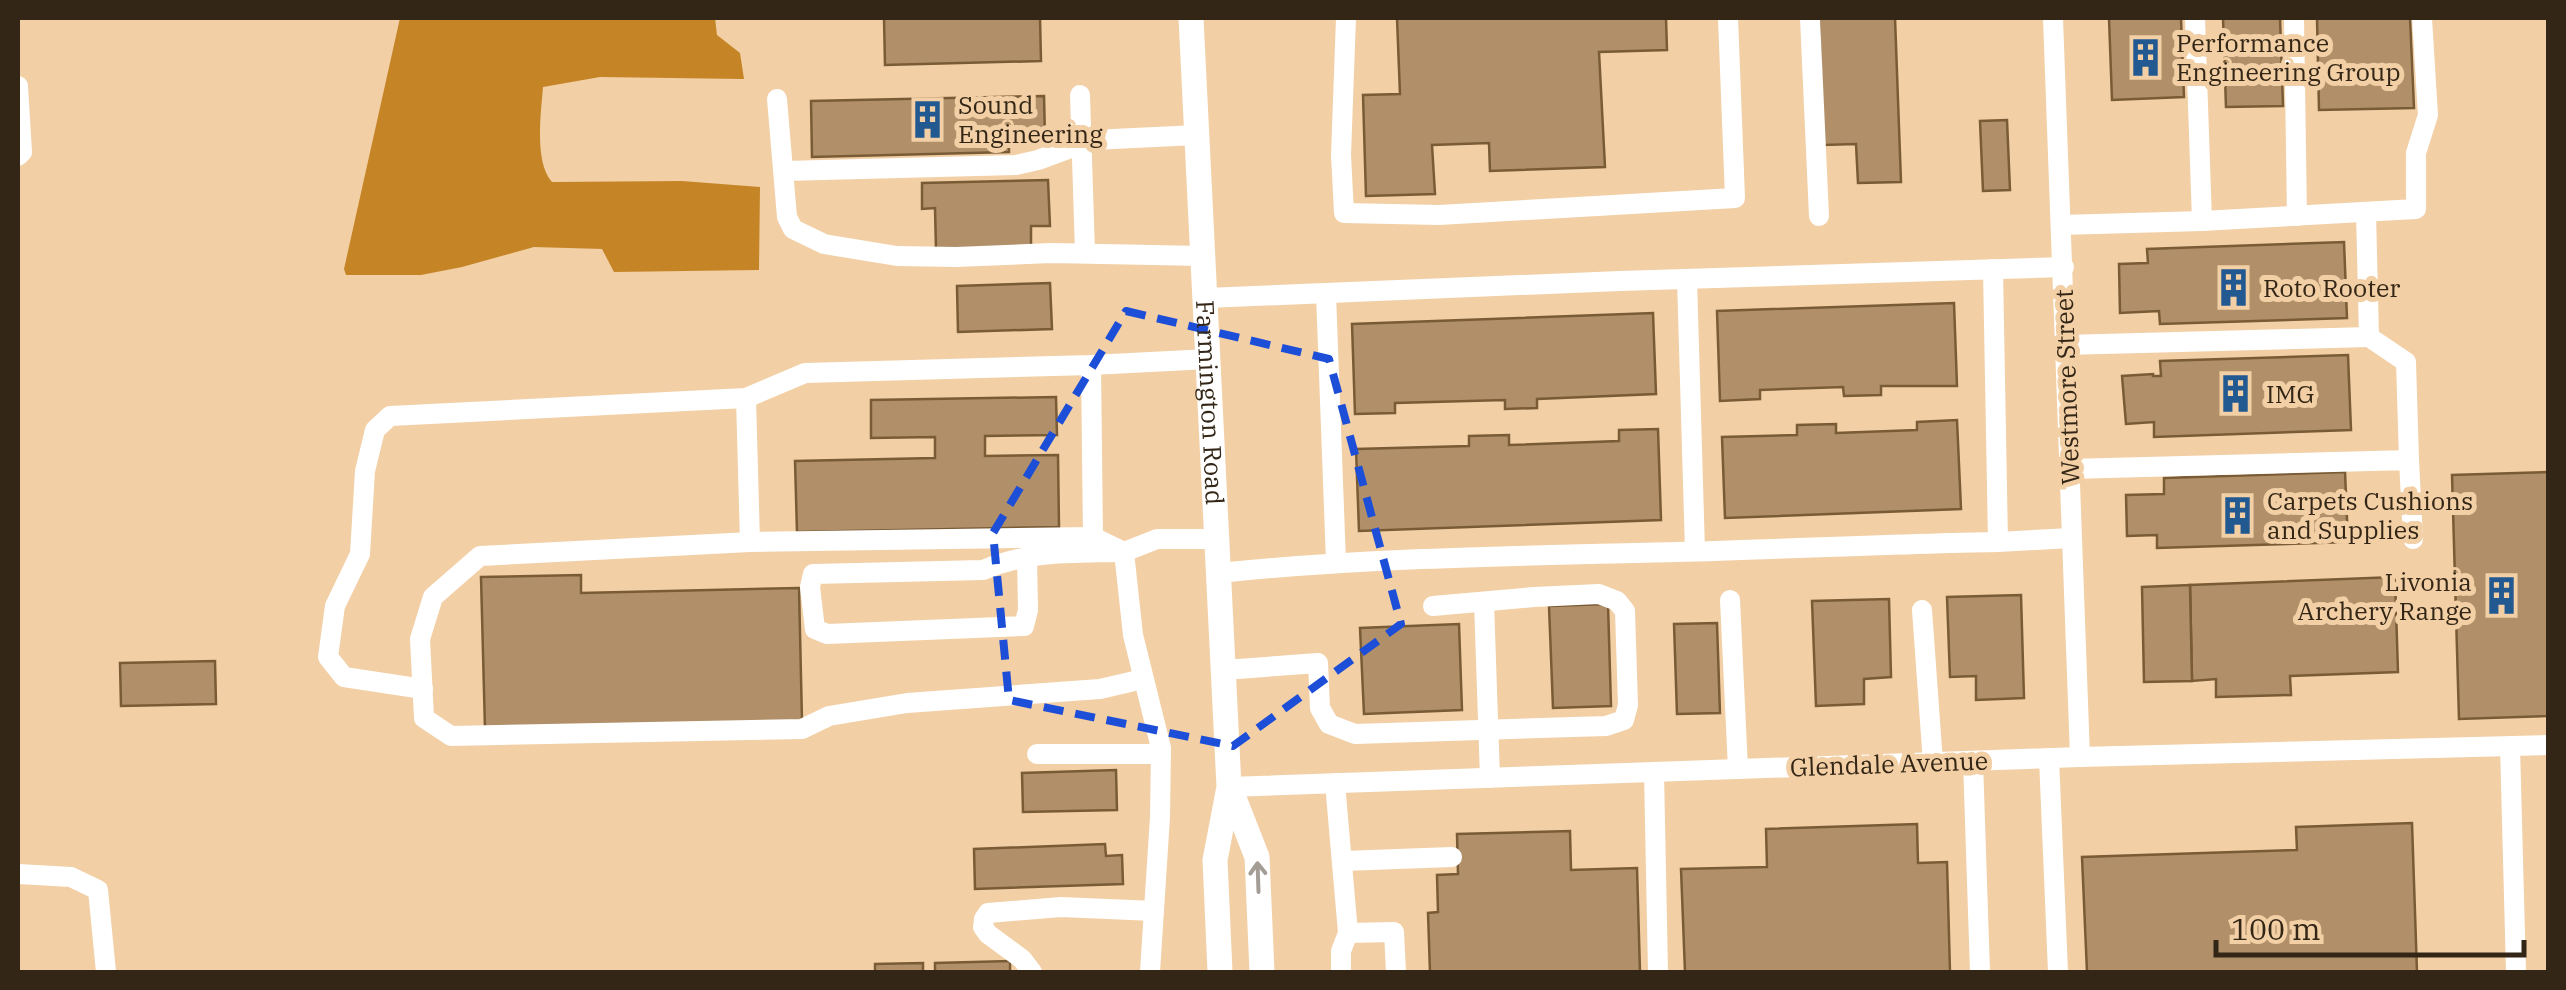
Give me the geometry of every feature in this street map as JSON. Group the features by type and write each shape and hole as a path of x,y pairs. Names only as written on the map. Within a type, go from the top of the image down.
{"main road":[{"name":"Farmington Road","path":"1191,18 1229,787 1216,860 1220,972"},
{"name":"Farmington Road","path":"1229,787 1258,857 1262,972"}],"street":[{"path":"1346,18 1341,155 1344,213 1438,215 1736,198 1728,18"},
{"path":"1810,18 1819,216"},
{"name":"Westmore Street","path":"2053,18 2080,758"},
{"path":"2196,18 2202,220"},
{"path":"2294,18 2297,216"},
{"path":"2061,225 2416,209 2416,153 2428,116 2422,18"},
{"path":"18,86 22,152 18,156"},
{"path":"1080,95 1084,254"},
{"path":"777,99 787,217 792,229 824,244 897,256 1203,256"},
{"path":"784,172 1016,164 1082,143 1197,134"},
{"path":"2366,212 2370,337"},
{"path":"1206,298 2064,268"},
{"path":"1994,269 1998,542"},
{"path":"1687,279 1695,552"},
{"path":"1326,294 1336,562"},
{"path":"2064,344 2370,337 2406,362 2412,539"},
{"path":"423,690 344,678 328,657 334,606 360,554 365,471 375,430 390,416 746,398 805,373 1208,359"},
{"path":"1092,365 1093,537"},
{"path":"746,398 750,542"},
{"path":"2069,469 2410,460"},
{"path":"1124,552 1093,537 750,542 480,556 433,596 420,639 424,718 451,736 802,729 828,716 907,704 1100,689 1143,679"},
{"path":"1027,556 1028,610 1024,626 827,634 816,629 810,587 814,574 983,570 1009,559 1042,553 1124,552 1157,539 1218,538"},
{"path":"1220,573 1336,562 1501,555 2072,538"},
{"path":"1124,552 1134,636 1161,754 1150,972"},
{"path":"1224,670 1318,664 1320,708 1329,724 1355,734 1606,726 1624,720 1628,705 1625,611 1617,601 1599,594 1433,606"},
{"path":"1730,600 1738,769"},
{"path":"1484,602 1490,778"},
{"path":"1922,610 1933,762"},
{"name":"Glendale Avenue","path":"1229,787 2548,745"},
{"path":"2510,746 2516,972"},
{"path":"1038,754 1161,754"},
{"path":"2050,758 2058,972"},
{"path":"1973,761 1980,972"},
{"path":"1654,772 1658,972"},
{"path":"1335,783 1348,933 1341,951 1341,967"},
{"path":"1343,860 1452,857"},
{"path":"18,874 71,876 98,890 106,972"},
{"path":"1032,972 1022,958 988,934 983,927 988,914 1061,907 1154,911"},
{"path":"1348,933 1394,932 1396,972"}],"highlighted area":[{"path":"1126,311 1329,359 1401,624 1233,746 1009,700 993,533"}],"shaded area":[{"path":"400,18 715,18 717,35 740,53 744,79 600,77 543,87 543,162 552,182 682,181 760,187 759,270 614,272 602,249 534,247 421,275 346,275 344,269"}],"building":[{"path":"884,18 1040,18 1041,61 885,65"},
{"path":"1397,18 1666,18 1667,50 1599,52 1605,167 1490,171 1489,143 1432,145 1435,194 1366,196 1363,95 1400,94"},
{"path":"1819,18 1895,18 1901,182 1858,183 1856,144 1823,145"},
{"name":"Performance Engineering Group","path":"2109,18 2181,18 2184,97 2112,100"},
{"path":"2223,18 2280,18 2283,106 2226,107"},
{"path":"2317,18 2410,18 2414,108 2319,110"},
{"name":"Sound Engineering","path":"1044,96 1045,137 1009,138 1009,152 812,157 811,101"},
{"path":"2007,120 2010,190 1983,191 1980,121"},
{"path":"1048,180 1050,226 1031,226 1031,247 936,249 935,208 922,209 922,183"},
{"name":"Roto Rooter","path":"2344,242 2347,318 2160,324 2159,311 2120,313 2119,264 2148,263 2147,249"},
{"path":"1050,283 1052,329 958,332 957,286"},
{"path":"1954,303 1957,386 1881,386 1881,395 1844,396 1843,387 1760,390 1760,399 1720,401 1717,311"},
{"path":"1653,313 1656,394 1537,399 1537,408 1505,409 1505,400 1395,403 1395,413 1355,414 1352,324"},
{"name":"IMG","path":"2348,355 2351,430 2154,437 2154,422 2126,424 2122,376 2161,376 2160,361"},
{"path":"1056,397 1057,435 985,436 985,456 1058,455 1059,527 797,532 795,461 935,458 935,437 871,438 871,400"},
{"path":"1957,420 1961,509 1725,518 1722,437 1797,435 1797,425 1836,424 1836,433 1917,430 1917,422"},
{"path":"1658,429 1661,520 1359,531 1356,449 1469,446 1469,436 1509,435 1509,445 1619,441 1619,430"},
{"name":"Carpets Cushions and Supplies","path":"2345,472 2348,542 2157,548 2157,535 2127,536 2126,495 2164,494 2164,478"},
{"name":"Livonia Archery Range","path":"2548,472 2548,716 2459,719 2452,475"},
{"path":"581,575 581,593 799,588 802,721 485,729 481,577"},
{"path":"2395,577 2398,672 2290,676 2291,695 2216,697 2216,679 2192,681 2190,585"},
{"path":"2190,585 2192,681 2144,682 2142,587"},
{"path":"2021,595 2024,698 1976,700 1976,676 1950,677 1947,597"},
{"path":"1889,599 1891,677 1864,679 1864,704 1816,706 1812,601"},
{"path":"1608,604 1611,706 1553,708 1549,606"},
{"path":"1717,623 1720,713 1677,714 1674,624"},
{"path":"1459,624 1462,710 1364,714 1360,628"},
{"path":"215,661 216,704 121,706 120,663"},
{"path":"1116,770 1117,810 1023,812 1022,773"},
{"path":"2412,823 2417,972 2087,972 2082,857 2297,850 2296,827"},
{"path":"1917,824 1918,863 1947,862 1950,972 1685,972 1681,869 1767,867 1766,829"},
{"path":"1570,831 1571,870 1637,868 1640,972 1430,972 1428,913 1438,912 1437,875 1458,874 1457,834"},
{"path":"1105,844 1106,856 1122,855 1123,884 975,889 974,849"},
{"path":"1010,961 1010,972 935,972 935,963"},
{"path":"923,963 923,972 875,972 875,964"}],"place":[{"name":"Performance Engineering Group","path":"2146,57"},
{"name":"Sound Engineering","path":"928,119"},
{"name":"Roto Rooter","path":"2233,288"},
{"name":"IMG","path":"2236,394"},
{"name":"Carpets Cushions and Supplies","path":"2237,515"},
{"name":"Livonia Archery Range","path":"2502,596"}]}
